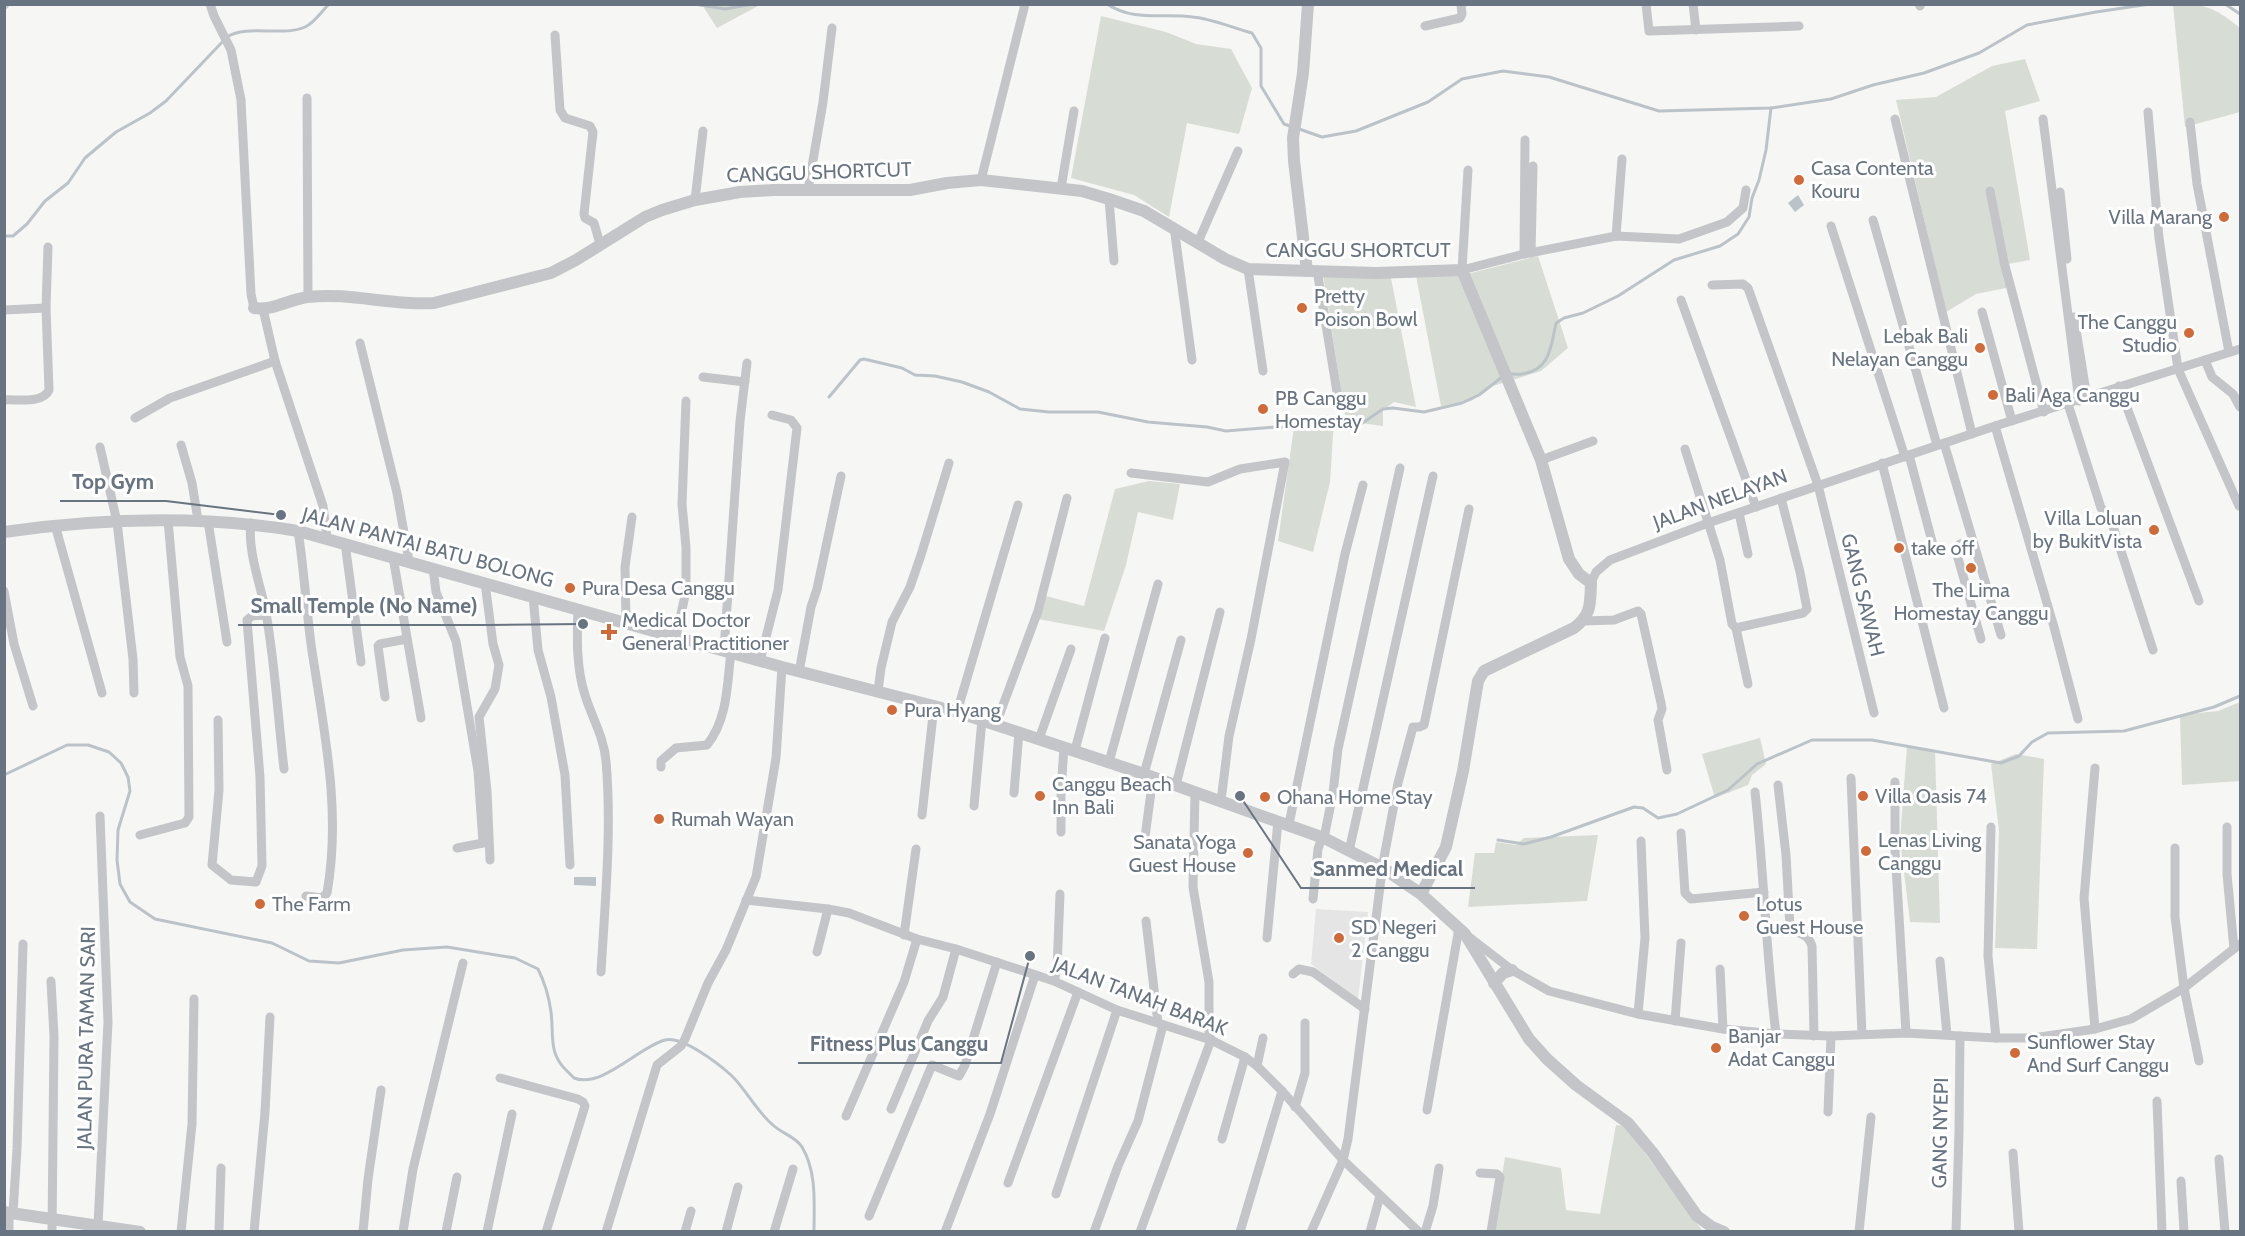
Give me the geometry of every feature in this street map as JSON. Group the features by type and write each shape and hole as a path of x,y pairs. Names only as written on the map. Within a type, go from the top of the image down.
{"street":[{"path":"210,4 231,50 241,100 250,283 323,506 327,538"},
{"path":"981,180 1025,4"},
{"path":"1308,4 1299,107 1293,138 1294,161 1312,271 1337,392"},
{"path":"1425,26 1460,18 1461,4"},
{"path":"1646,4 1649,31 1799,26"},
{"path":"1693,4 1696,30"},
{"path":"808,190 823,102 831,28"},
{"path":"555,35 560,110 565,118 590,126 593,132 584,214 585,218 594,223 600,244"},
{"path":"307,98 308,297"},
{"path":"1061,188 1074,111"},
{"path":"2148,112 2159,238 2178,369 2239,506"},
{"path":"1895,119 1972,435"},
{"path":"2043,119 2083,399"},
{"path":"2190,122 2197,184 2229,352"},
{"path":"695,200 704,131"},
{"path":"1526,140 1527,254"},
{"path":"1198,242 1238,151"},
{"path":"1616,236 1622,159"},
{"path":"1527,254 1533,166"},
{"path":"1462,270 1468,170"},
{"name":"CANGGU SHORTCUT","path":"258,308 308,297 351,297 414,305 434,303 551,273 576,261 645,217 695,200 740,192 910,190 946,183 981,180 1061,188 1082,191 1144,211 1225,259 1248,269 1376,273 1462,270 1616,236 1679,239 1727,222 1743,208 1746,190"},
{"path":"1990,191 2004,262 2044,412"},
{"path":"2060,192 2083,399"},
{"path":"1109,199 1114,261"},
{"path":"1873,220 1940,444 2001,635"},
{"path":"1831,226 1907,456 1933,545"},
{"path":"1174,227 1192,360"},
{"path":"4,399 41,398 47,395 49,390 46,308 48,248"},
{"path":"1248,269 1263,371"},
{"name":"CANGGU SHORTCUT","path":"1462,270 1541,460 1569,559 1579,574 1591,583"},
{"name":"GANG SAWAH","path":"1712,285 1743,284 1748,288 1818,485 1874,713"},
{"path":"1681,300 1756,507"},
{"path":"4,310 46,308"},
{"path":"1982,312 2012,421"},
{"path":"360,343 397,493 409,561"},
{"name":"JALAN NELAYAN","path":"1591,583 1596,572 1610,560 1708,523 1995,426 2241,349"},
{"path":"2205,360 2212,377 2233,394 2241,407"},
{"path":"135,418 170,398 274,361"},
{"path":"661,767 661,761 676,748 706,745 717,732 728,687 728,651 747,363"},
{"path":"703,376 745,382"},
{"path":"2119,386 2199,601"},
{"path":"676,637 686,591 686,547 682,504 686,401"},
{"path":"2068,404 2101,508 2110,517 2152,650"},
{"path":"760,661 778,590 797,428 791,420 772,415"},
{"path":"1995,426 2054,627 2078,719"},
{"path":"1541,460 1593,441"},
{"path":"181,445 203,520 227,642"},
{"path":"100,447 117,522 133,659 134,693"},
{"path":"1685,449 1719,560 1732,624 1736,628 1748,684"},
{"path":"1131,473 1208,482 1240,469 1285,462 1251,639 1229,736 1221,801"},
{"path":"878,691 892,622 910,587 948,463"},
{"path":"1882,463 1944,708"},
{"path":"1313,899 1318,849 1333,793 1338,749 1400,468"},
{"path":"800,672 811,607 817,589 841,476"},
{"path":"1349,851 1434,476"},
{"path":"1267,938 1283,823 1363,485"},
{"path":"996,724 1038,611 1067,498"},
{"path":"1736,628 1803,613 1807,609 1781,498"},
{"path":"957,712 1018,505"},
{"path":"1311,1232 1343,1160 1350,1125 1383,868 1396,792 1413,727 1424,725 1469,509"},
{"path":"1739,513 1748,554"},
{"path":"626,623 625,567 632,517"},
{"path":"140,836 185,823 189,817 188,686 180,657 168,520"},
{"name":"JALAN PANTAI BATU BOLONG","path":"4,532 55,525 168,520 251,523 298,531 800,672 957,712 1110,762 1323,837 1383,868 1421,894 1462,931 1512,970 1549,991 1675,1021 1723,1029 1814,1036 1906,1033 2033,1038 2095,1029 2131,1019 2184,988 2237,946"},
{"path":"251,523 255,566 266,615 284,769"},
{"path":"55,525 102,693"},
{"path":"298,531 311,643 328,752 334,819 327,893 322,898 306,896"},
{"path":"1972,540 1960,544 1956,551 1981,639"},
{"path":"345,543 361,662"},
{"path":"393,557 421,718"},
{"path":"433,568 439,600 456,641 478,771 483,843 457,848"},
{"path":"485,583 493,644 499,665 495,689 478,717 487,790 490,860"},
{"path":"1584,621 1589,607 1591,583"},
{"path":"1110,762 1158,584"},
{"path":"4,591 14,644 33,706"},
{"path":"533,596 538,650 552,697 565,775 570,865"},
{"path":"578,609 580,666 584,693 603,741 606,762 607,845 601,972"},
{"path":"1421,894 1446,847 1478,681 1484,671 1519,653 1557,638 1584,621 1614,620 1638,611 1641,614 1661,703 1662,709 1658,720 1667,770"},
{"path":"1176,785 1220,612"},
{"path":"218,720 219,790 212,866 231,880 256,882 262,871 260,777 247,620 252,616 266,615"},
{"path":"1061,832 1061,791 1070,749 1105,638"},
{"path":"385,697 378,646 407,639"},
{"path":"1145,837 1148,776 1180,640"},
{"path":"1039,739 1071,649"},
{"path":"606,1232 657,1065 683,1042 708,983 726,950 756,877 776,758 782,667"},
{"path":"922,815 934,706"},
{"path":"974,806 982,720"},
{"path":"1014,793 1019,732"},
{"path":"2095,768 2084,898 2095,1029"},
{"path":"1851,778 1862,1034"},
{"path":"1895,782 1896,871 1906,1033"},
{"path":"1778,785 1786,855 1789,924 1792,930 1804,933 1812,946 1814,1036"},
{"path":"1140,1232 1211,1041 1209,982 1193,887 1195,792"},
{"path":"1755,792 1776,1034"},
{"name":"JALAN PURA TAMAN SARI","path":"91,1227 108,1022 100,816"},
{"path":"2227,826 2227,874 2237,946"},
{"path":"1991,827 1988,956 1996,1038"},
{"path":"1681,833 1685,893 1688,898 1764,892"},
{"path":"1638,1014 1645,938 1641,841"},
{"path":"2175,848 2175,917 2184,988 2199,1061"},
{"path":"904,935 916,849"},
{"path":"1054,981 1058,969 1060,894"},
{"name":"JALAN TANAH BARAK","path":"746,900 849,913 904,935 956,949 1054,981 1117,1010 1211,1041 1245,1057 1282,1090 1343,1160 1419,1231"},
{"path":"817,952 828,909"},
{"path":"1094,1232 1118,1166 1138,1121 1161,1024 1146,921"},
{"path":"1462,931 1529,1039 1576,1085 1628,1123 1653,1153 1697,1216 1712,1227 1724,1232"},
{"path":"1427,1110 1462,931"},
{"path":"846,1116 904,982 917,939"},
{"path":"1675,1021 1681,943"},
{"path":"9,1232 9,1213 17,1149 23,944"},
{"path":"891,1109 928,1022 944,997 956,949"},
{"path":"1940,961 1947,1035"},
{"path":"869,1216 932,1065 959,1076 965,1065 997,962"},
{"path":"403,1232 416,1159 464,963"},
{"path":"1293,974 1299,969 1313,972 1365,1009"},
{"path":"1720,969 1723,1029"},
{"path":"1494,983 1503,973 1512,970"},
{"path":"945,1232 990,1114 1035,975"},
{"path":"51,981 54,1036 52,1225"},
{"path":"1008,1183 1078,992"},
{"path":"181,1232 192,1124 194,999"},
{"path":"1056,1194 1117,1010"},
{"path":"254,1232 265,1112 270,1017"},
{"path":"1295,1107 1305,1073 1305,1023"},
{"path":"1828,1112 1831,1036"},
{"name":"GANG NYEPI","path":"1956,1232 1960,1036"},
{"path":"1257,1066 1263,1038"},
{"path":"1222,1139 1245,1057"},
{"path":"500,1078 578,1099 585,1106 546,1232"},
{"path":"363,1232 381,1090"},
{"path":"1240,1232 1282,1090"},
{"path":"2157,1101 2162,1232"},
{"path":"487,1232 512,1114"},
{"path":"1859,1232 1871,1117"},
{"path":"2013,1153 2019,1232"},
{"path":"2219,1159 2225,1232"},
{"path":"219,1232 221,1168"},
{"path":"774,1232 793,1168"},
{"path":"1419,1231 1433,1206 1439,1168"},
{"path":"1480,1173 1497,1174 1500,1177 1491,1232"},
{"path":"447,1232 457,1177"},
{"path":"2181,1180 2184,1232"},
{"path":"726,1232 738,1187"},
{"path":"1370,1232 1380,1196"},
{"path":"686,1232 691,1211"},
{"path":"9,1213 52,1225 140,1232"}],"shaded area":[{"path":"705,4 760,5 717,28 704,8"},
{"path":"2173,5 2209,8 2240,28 2240,112 2185,127"},
{"path":"1101,16 1166,32 1196,44 1231,49 1252,88 1239,134 1187,123 1169,217 1134,195 1071,178"},
{"path":"2025,59 2040,101 2005,111 2030,260 2008,264 2006,288 1976,294 1946,312 1896,100 1936,97 1992,66"},
{"path":"1798,195 1804,205 1795,212 1788,203"},
{"path":"1538,256 1568,348 1541,371 1493,386 1471,401 1441,406 1416,276 1459,276"},
{"path":"1323,275 1391,278 1416,407 1394,402 1383,410 1383,426 1346,421"},
{"path":"1334,420 1330,482 1313,552 1278,541 1294,427"},
{"path":"1149,481 1180,484 1173,520 1138,512 1126,565 1104,631 1038,619 1046,596 1084,606 1115,489"},
{"path":"2240,702 2240,781 2182,785 2180,715 2218,711"},
{"path":"1760,738 1766,764 1752,775 1748,785 1715,798 1702,754"},
{"path":"1907,746 1935,750 1940,923 1910,922 1900,839"},
{"path":"2016,754 2044,759 2037,949 1995,948 1999,831 1991,764"},
{"path":"1598,835 1587,901 1468,907 1475,853 1494,853 1496,842 1516,845 1524,838"},
{"path":"574,877 596,877 596,886 574,885"},
{"name":"SD Negeri 2 Canggu","path":"1316,909 1368,912 1358,999 1311,964"},
{"path":"1616,1125 1625,1126 1702,1230 1707,1231 1493,1232 1505,1157 1561,1168 1566,1210 1600,1214"}],"waterway":[{"path":"4,236 13,236 27,224 45,201 68,183 85,158 116,132 166,101 227,37 245,31 296,30 315,20 329,4"},
{"path":"694,4 725,9 753,4"},
{"path":"1107,4 1128,13 1200,18 1252,33 1261,48 1261,86 1284,124 1290,126"},
{"path":"1299,129 1322,137 1356,131 1428,102 1462,79 1503,71 1549,77 1659,111 1771,108 1831,99 1873,85 1924,73 1979,53 2027,25 2150,4"},
{"path":"2225,4 2240,14"},
{"path":"1508,375 1532,372 1544,362 1551,348 1556,323 1564,318 1583,313 1618,296 1674,260 1720,246 1738,234 1749,217 1752,198 1759,180 1766,150 1771,108"},
{"path":"829,397 860,360 864,359 902,368 915,375 935,376 962,382 989,392 1020,409 1049,412 1098,412 1148,422 1226,431 1276,427 1348,428 1358,426 1383,409 1424,412 1462,403 1479,395 1502,377"},
{"path":"1498,840 1524,844 1551,837 1634,807 1643,808 1658,818 1677,814 1728,790 1757,764 1812,740 1872,740 2001,763 2019,756 2032,742 2048,733 2124,731 2214,707 2240,696"},
{"path":"4,775 67,745 88,745 109,752 121,763 128,777 130,791 118,830 117,860 120,884 130,902 155,919 272,943 309,961 339,963 403,950 447,947 515,958 538,969 549,1001 554,1051 561,1064 574,1078 585,1080 597,1078 665,1040 691,1046 732,1076 767,1120 796,1140 802,1147 812,1177 814,1232"}],"place":[{"name":"Casa Contenta Kouru","path":"1799,180"},
{"name":"Villa Marang","path":"2224,217"},
{"name":"Pretty Poison Bowl","path":"1302,308"},
{"name":"The Canggu Studio","path":"2189,333"},
{"name":"Lebak Bali Nelayan Canggu","path":"1980,348"},
{"name":"Bali Aga Canggu","path":"1993,395"},
{"name":"PB Canggu Homestay","path":"1263,409"},
{"name":"Top Gym","path":"281,515"},
{"name":"Villa Loluan by BukitVista","path":"2154,530"},
{"name":"take off","path":"1899,548"},
{"name":"The Lima Homestay Canggu","path":"1971,568"},
{"name":"Pura Desa Canggu","path":"570,588"},
{"name":"Small Temple (No Name)","path":"583,624"},
{"name":"Medical Doctor General Practitioner","path":"609,632"},
{"name":"Pura Hyang","path":"892,710"},
{"name":"Canggu Beach Inn Bali","path":"1040,796"},
{"name":"Sanmed Medical","path":"1240,796"},
{"name":"Villa Oasis 74","path":"1863,796"},
{"name":"Ohana Home Stay","path":"1265,797"},
{"name":"Rumah Wayan","path":"659,819"},
{"name":"Lenas Living Canggu","path":"1866,851"},
{"name":"Sanata Yoga Guest House","path":"1248,853"},
{"name":"The Farm","path":"260,904"},
{"name":"Lotus Guest House","path":"1744,916"},
{"name":"SD Negeri 2 Canggu","path":"1339,938"},
{"name":"Fitness Plus Canggu","path":"1030,956"},
{"name":"Banjar Adat Canggu","path":"1716,1048"},
{"name":"Sunflower Stay And Surf Canggu","path":"2015,1053"}]}
